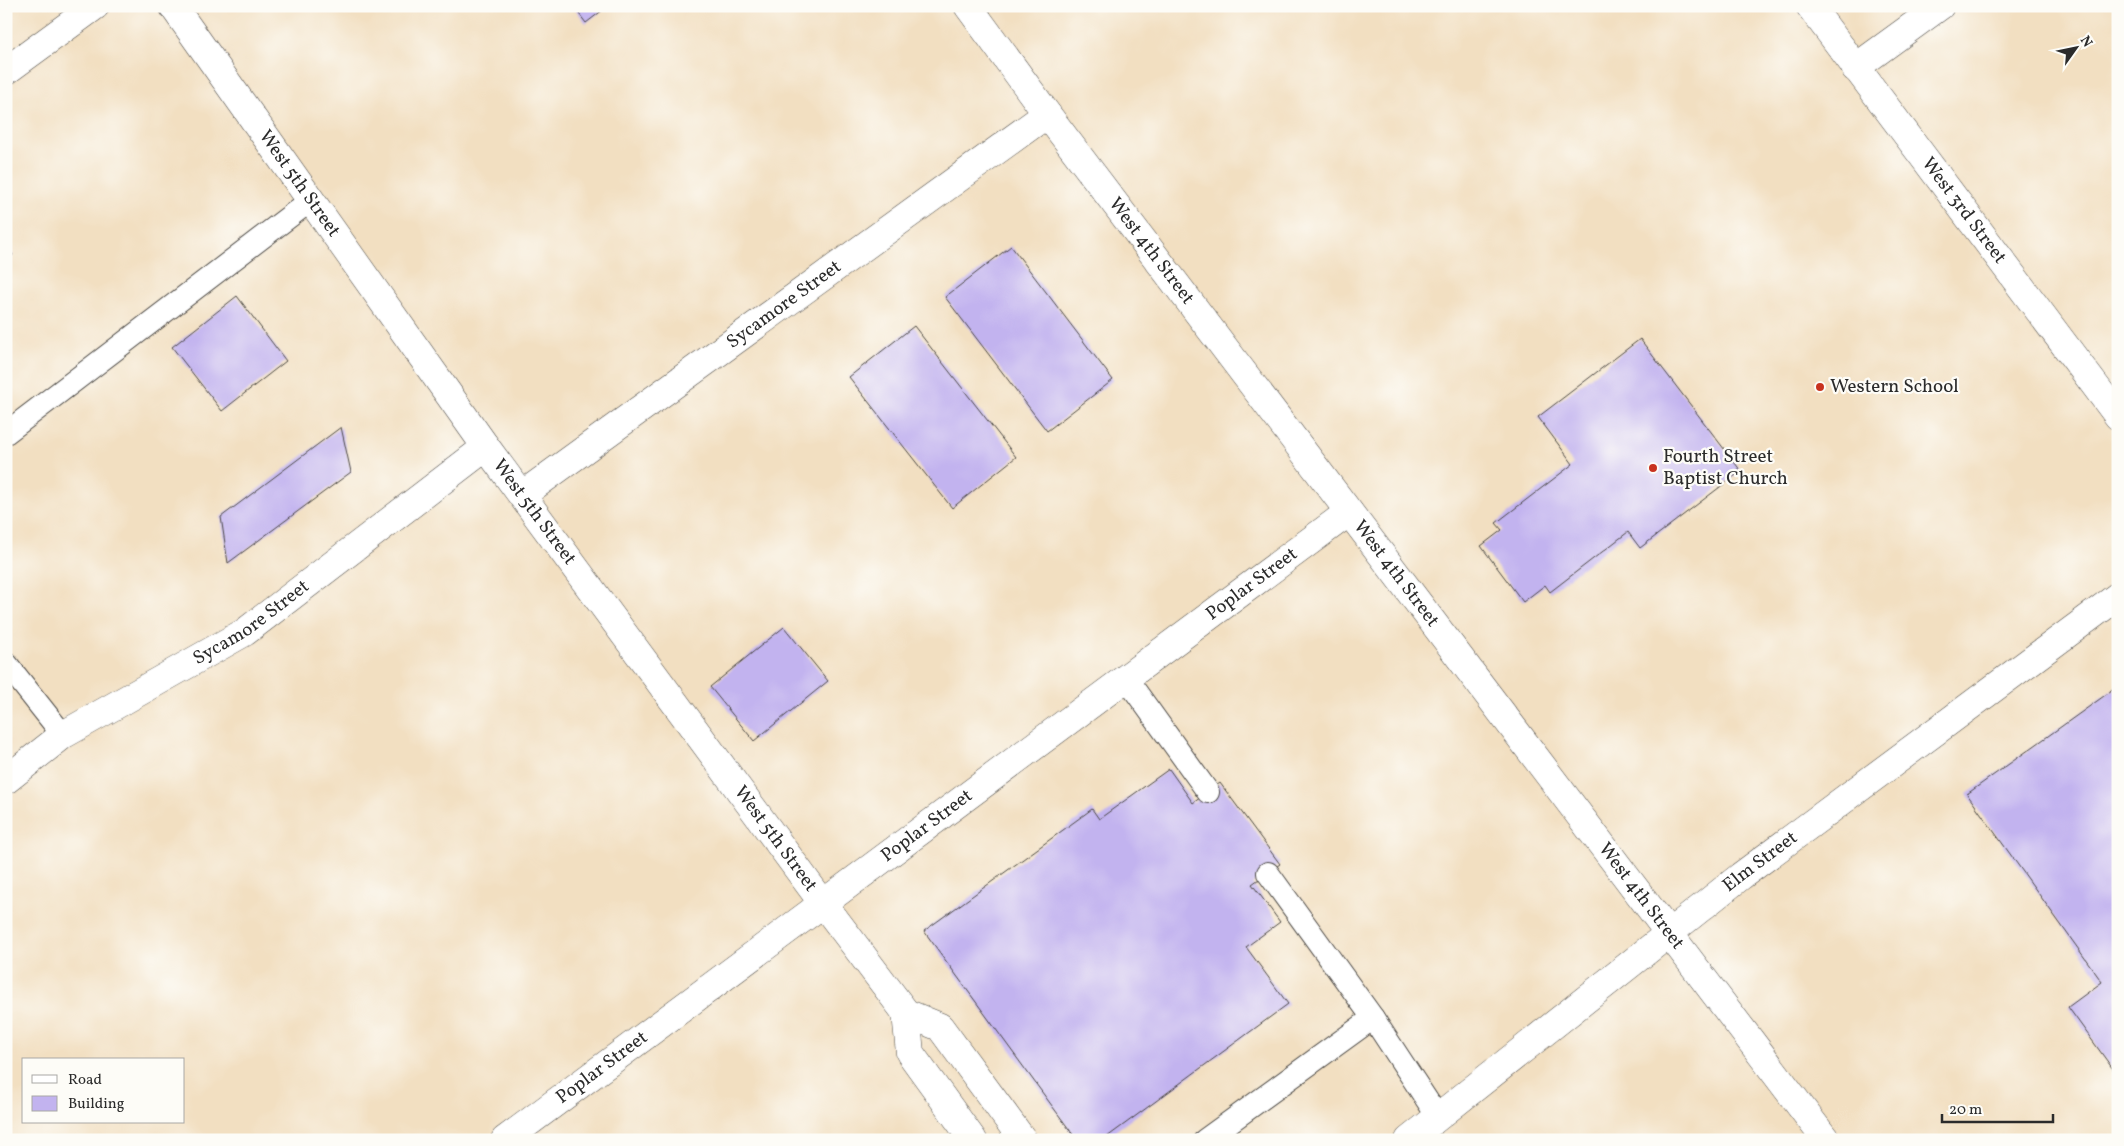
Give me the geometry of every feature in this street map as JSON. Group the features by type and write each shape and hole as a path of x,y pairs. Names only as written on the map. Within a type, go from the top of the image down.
{"street":[{"path":"6,71 95,6"},
{"name":"West 5th Street","path":"173,6 486,447 822,902 906,1012 940,1027 1023,1140"},
{"name":"West 4th Street","path":"968,6 1047,114 1826,1140"},
{"name":"West 3rd Street","path":"1810,6 2118,416"},
{"path":"1855,68 1940,6"},
{"name":"Sycamore Street","path":"522,495 1047,114"},
{"name":"Sycamore Street","path":"6,780 64,735 245,632 486,447"},
{"name":"Poplar Street","path":"505,1140 822,902 1349,512"},
{"name":"Elm Street","path":"1409,1140 1741,876 2118,596"},
{"path":"906,1012 910,1053 974,1140"}],"lane":[{"path":"6,432 311,200"},
{"path":"6,663 64,735"},
{"path":"1126,678 1208,792"},
{"path":"1268,873 1372,1018 1438,1117"},
{"path":"1205,1140 1372,1018"}],"building":[{"path":"573,6 608,6 586,23"},
{"path":"6,246 13,255 6,259"},
{"path":"1011,246 1113,380 1047,431 945,297"},
{"path":"237,296 286,361 222,411 172,347"},
{"path":"914,326 1016,457 952,508 849,377"},
{"name":"Fourth Street Baptist Church","path":"1640,339 1741,471 1640,548 1628,532 1550,592 1545,585 1523,602 1481,546 1502,530 1496,523 1573,464 1538,417"},
{"path":"341,427 351,472 228,563 221,517"},
{"path":"784,627 828,681 754,741 710,687"},
{"path":"2118,686 2118,1076 2068,1007 2102,982 1967,794"},
{"path":"1169,769 1193,803 1220,783 1280,864 1252,884 1280,922 1246,947 1288,1004 1103,1140 1077,1140 924,931 1092,809 1099,819"}],"place":[{"name":"Western School","path":"1820,387"},
{"name":"Fourth Street Baptist Church","path":"1653,468"}]}
